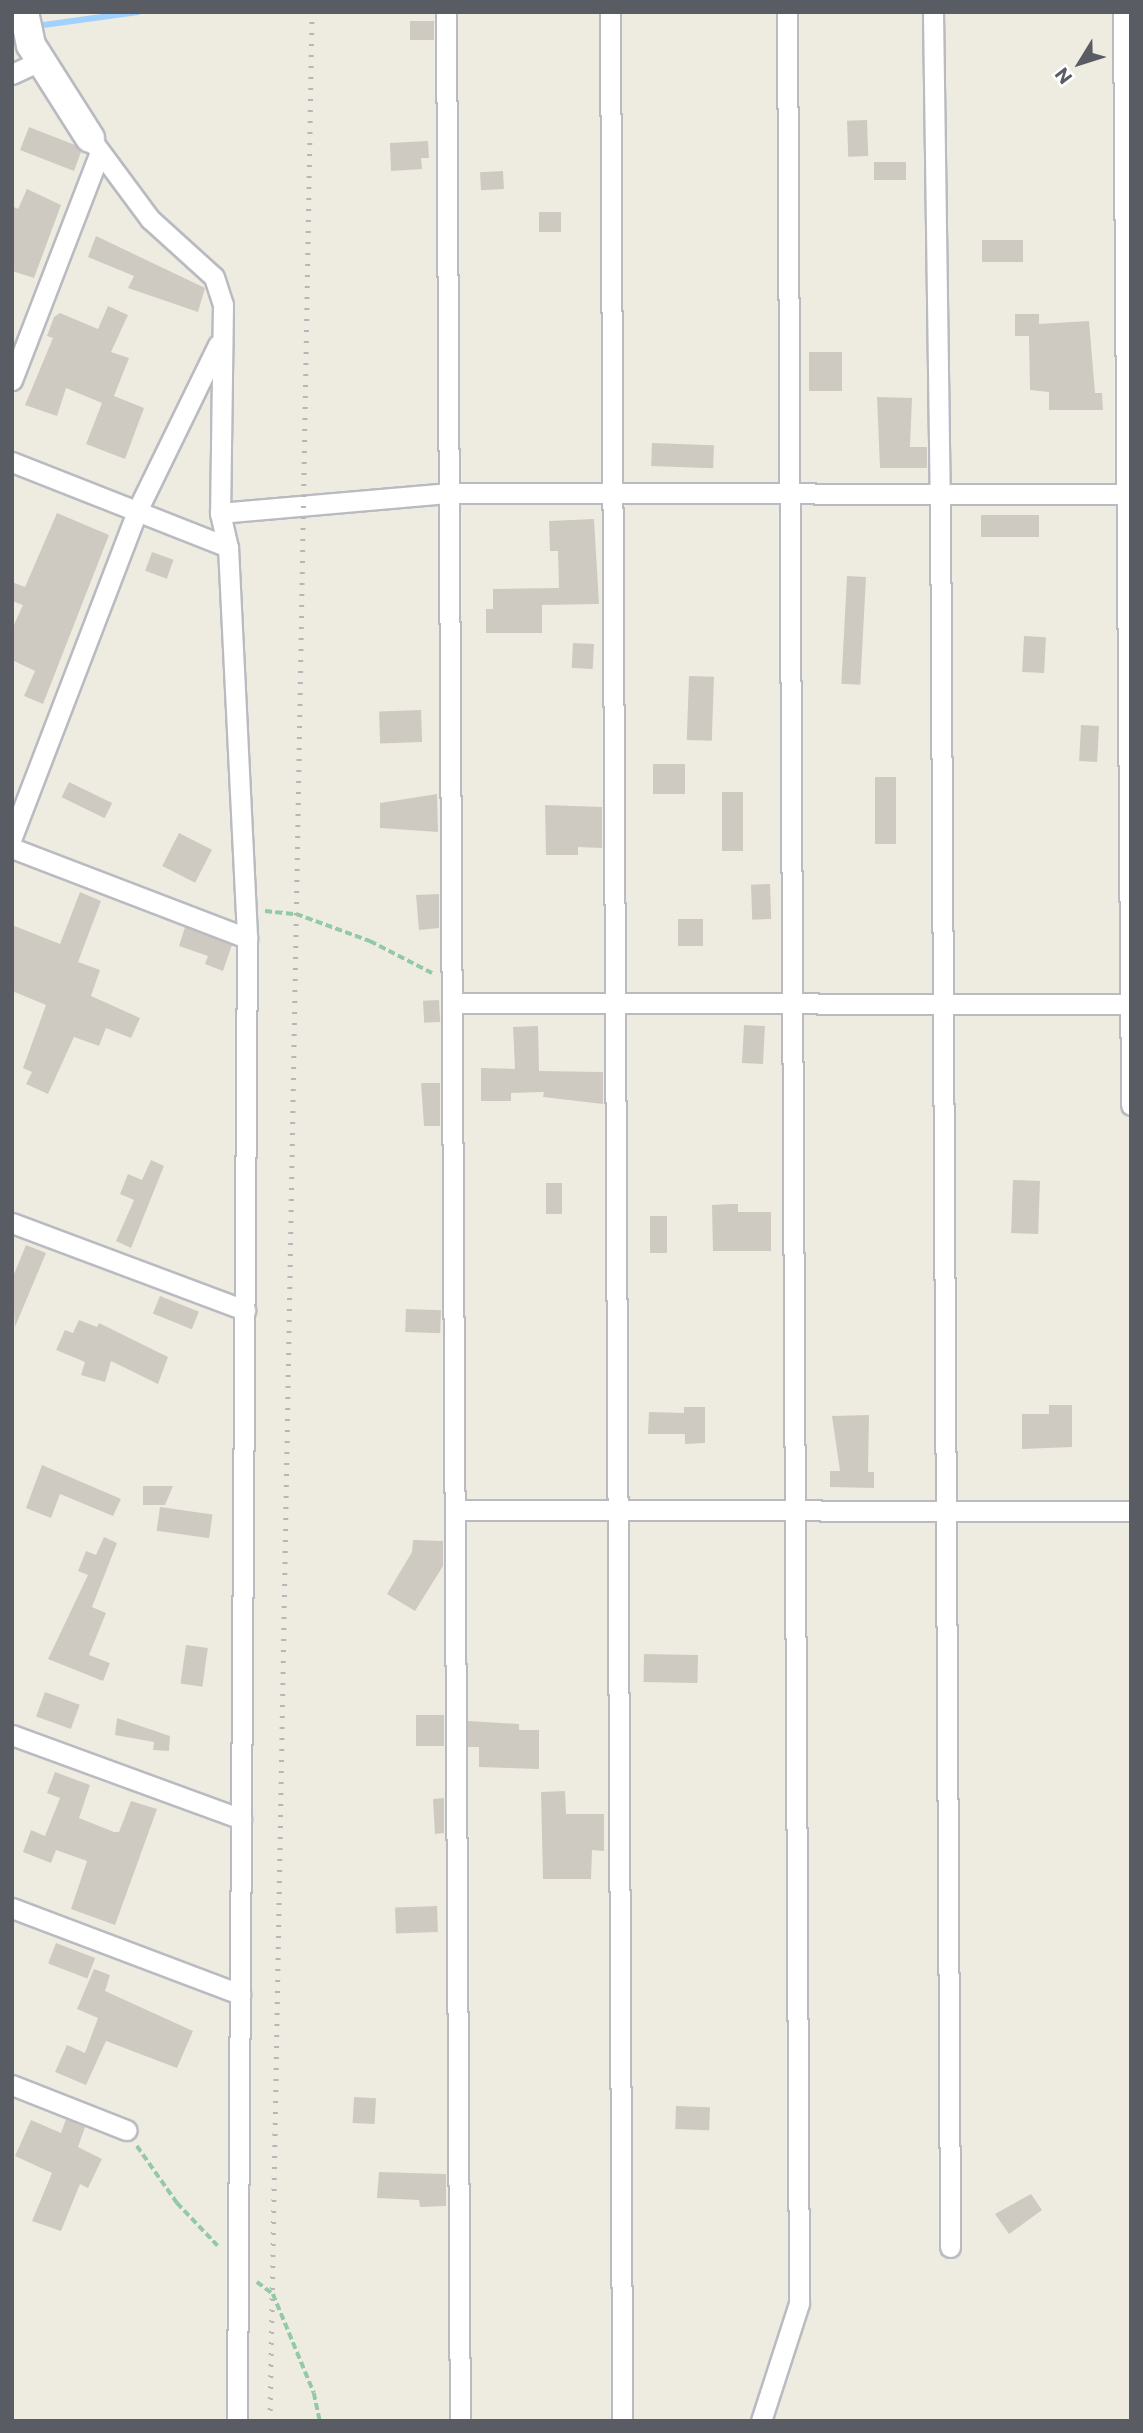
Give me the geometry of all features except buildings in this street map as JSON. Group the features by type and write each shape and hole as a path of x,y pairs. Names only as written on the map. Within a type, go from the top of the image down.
{"street":[{"path":"24,12 31,46 95,145 150,219 214,277 223,304 220,341 220,513 228,547 247,938 237,2421"},
{"path":"446,12 460,2421"},
{"path":"610,12 622,2421"},
{"path":"761,2421 799,2304 787,12"},
{"path":"933,12 940,494 950,2246"},
{"path":"1123,12 1129,494 1131,1105"},
{"path":"12,74 40,61"},
{"path":"12,380 95,145"},
{"path":"12,837 137,511 220,341"},
{"path":"12,462 228,547"},
{"path":"220,513 449,493 1129,494"},
{"path":"12,848 247,938"},
{"path":"452,993 614,1003 1130,1004"},
{"path":"12,1223 245,1310"},
{"path":"455,1510 1131,1511"},
{"path":"12,1735 241,1819"},
{"path":"12,1908 240,1994"},
{"path":"12,2085 126,2130"}],"path":[{"path":"246,910 296,914 370,941 452,993"}],"waterway":[{"path":"36,26 138,12"}],"railway":[{"path":"270,2421 312,12"}]}
